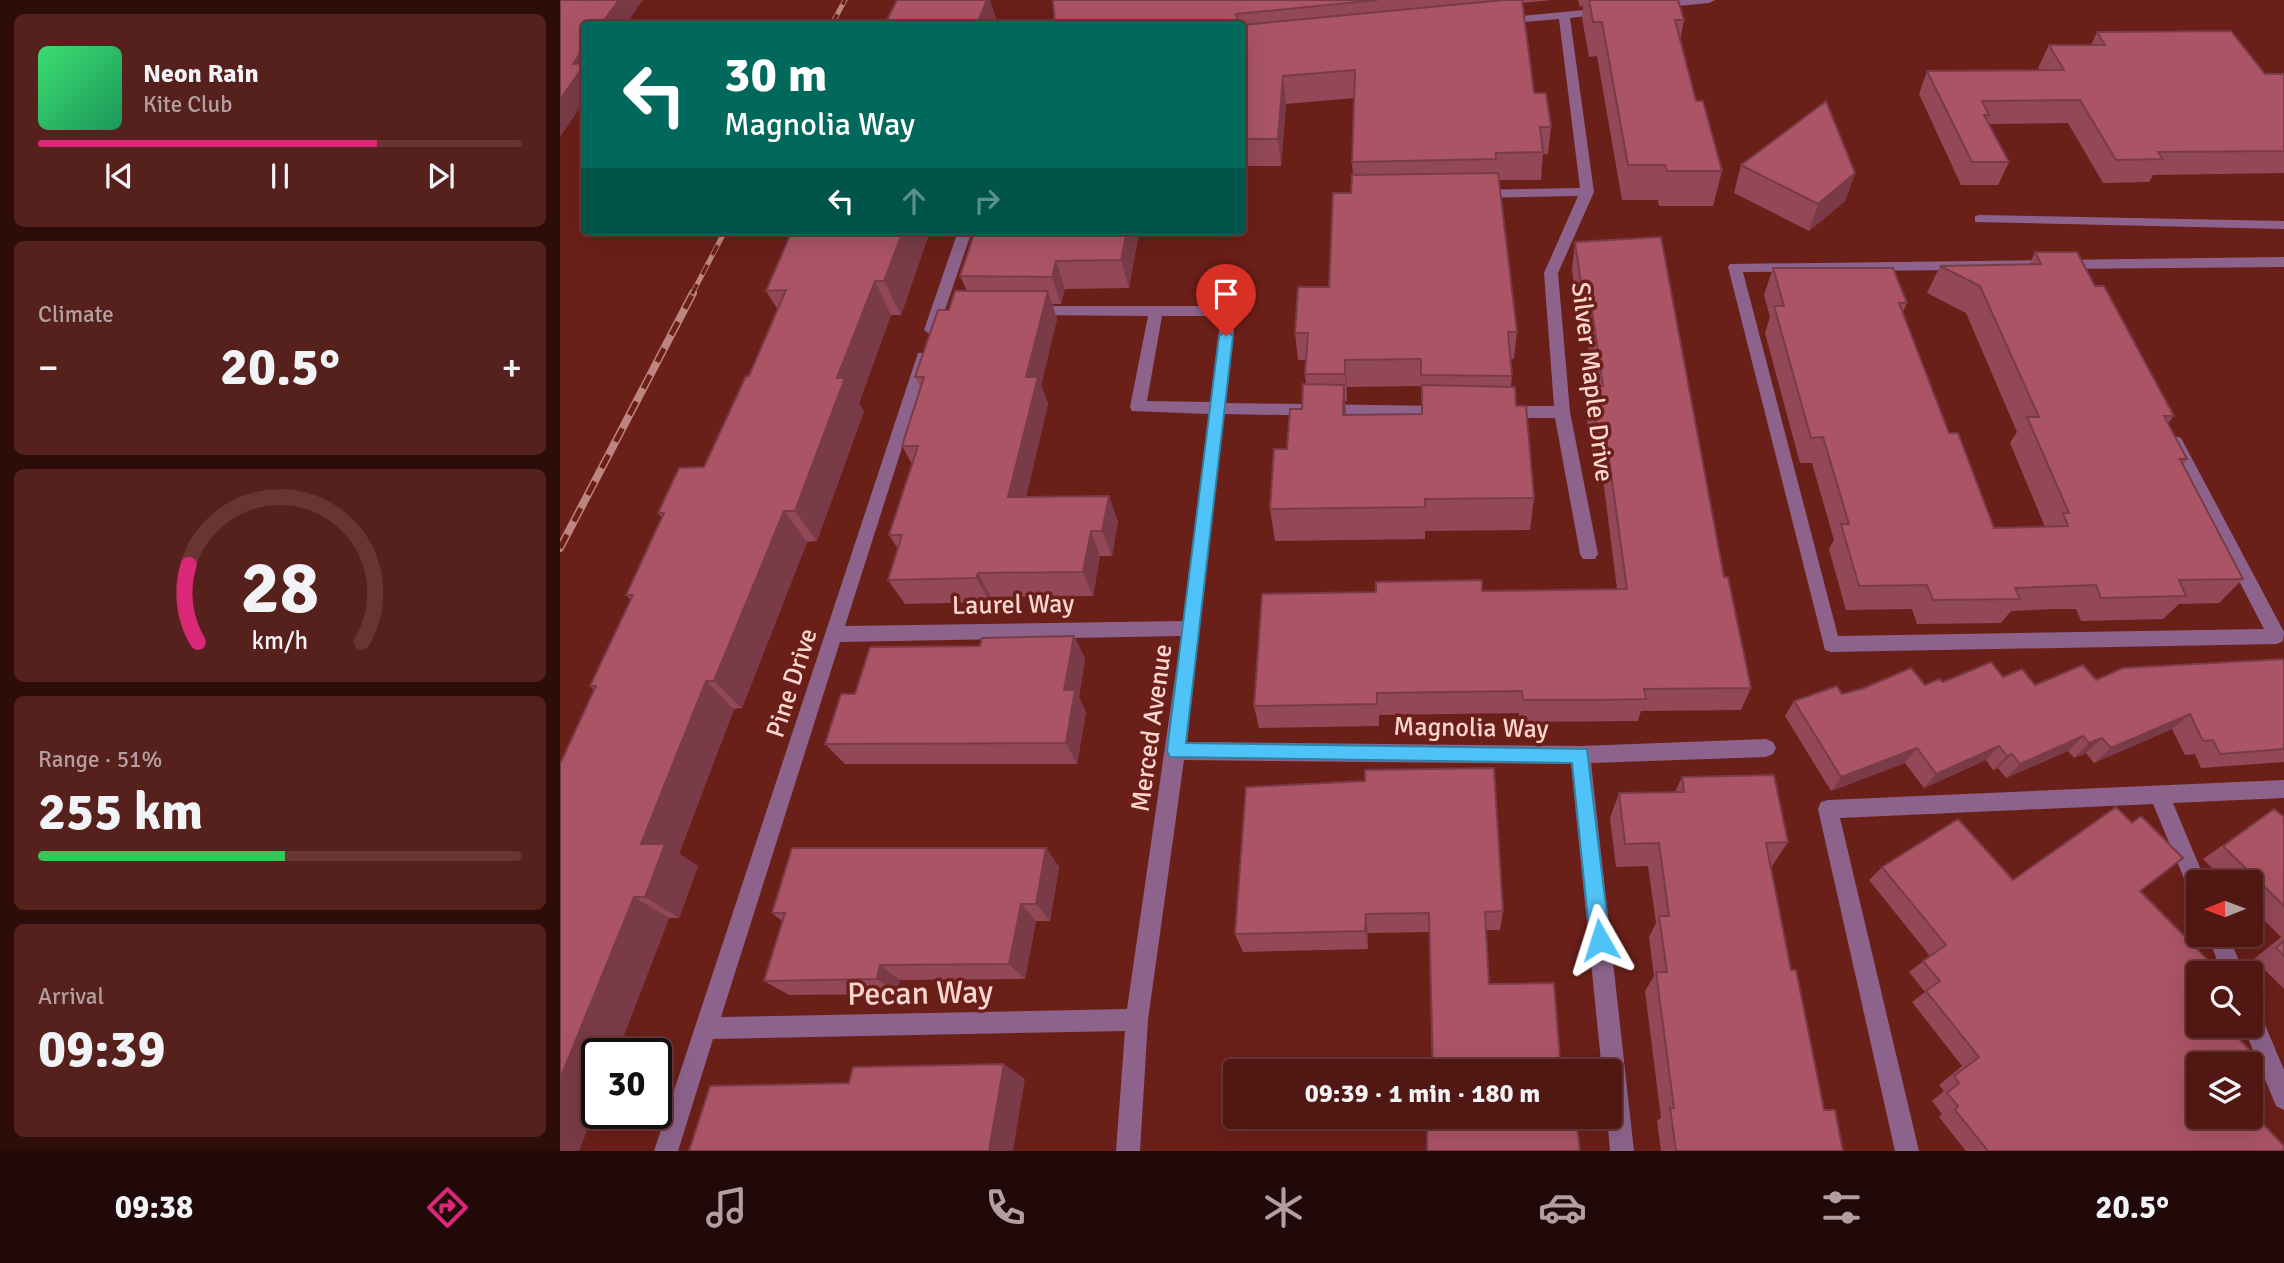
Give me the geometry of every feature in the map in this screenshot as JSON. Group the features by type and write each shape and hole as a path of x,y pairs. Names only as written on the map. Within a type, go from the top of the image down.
{"street":[{"path":"1643,7 1709,0"},
{"path":"1484,23 1617,10"},
{"path":"1464,194 1587,192 1564,15"},
{"name":"Silver Maple Drive","path":"1587,192 1550,273 1562,412 1589,554"},
{"path":"1980,219 2284,225"},
{"name":"Pine Drive","path":"666,1151 944,311 964,235"},
{"path":"2170,432 2277,636 1831,644 1735,267 2085,270 2284,262"},
{"path":"1019,311 1156,311 1138,407 1562,412"},
{"name":"Merced Avenue","path":"1128,1151 1137,1020 1192,628 1229,311 1156,311"},
{"name":"Laurel Way","path":"835,634 1192,628"},
{"name":"Magnolia Way","path":"1176,751 1580,755 1766,748"},
{"path":"1580,755 1622,1151"},
{"path":"1907,1151 1828,808 2284,789"},
{"path":"2159,793 2191,870"},
{"name":"Pecan Way","path":"705,1028 1137,1020"},
{"path":"2259,1038 2284,1098"}],"building":[{"path":"560,0 619,0 603,21 581,21 581,52 573,64 581,63 581,69 560,100"},
{"path":"897,0 987,0 978,21 886,21"},
{"path":"1053,0 1378,0 1236,14 1237,21 1055,21"},
{"path":"1522,0 1534,93 1546,93 1551,127 1540,127 1543,152 1496,153 1496,159 1352,162 1355,70 1283,76 1278,139 1246,139 1246,25"},
{"path":"1589,0 1678,0 1684,20 1675,20 1696,101 1703,101 1722,171 1667,171 1665,165 1628,165 1602,22 1593,22"},
{"path":"2231,31 2265,74 2284,74 2284,151 2158,152 2163,159 2116,160 2080,100 1982,101 1989,115 1984,115 2009,162 1972,162 1927,71 2064,70 2049,45 2105,45 2097,32"},
{"path":"1826,101 1855,173 1818,204 1741,165"},
{"path":"1498,173 1517,332 1508,332 1512,376 1421,375 1421,359 1345,360 1345,374 1305,374 1308,333 1295,333 1298,287 1329,287 1333,193 1351,193 1352,175"},
{"path":"790,235 901,235 884,281 875,281 837,378 845,378 795,511 784,511 714,681 706,681 641,844 665,844 645,897 634,897 560,1079 560,764 596,686 590,686 633,595 626,595 664,513 658,513 679,468 704,467 746,376 749,376 786,290 766,291"},
{"path":"974,235 1126,235 1121,260 1056,261 1052,277 960,276"},
{"path":"1661,237 1724,577 1728,577 1751,688 1644,689 1646,699 1596,700 1523,700 1522,691 1377,693 1377,704 1254,706 1262,594 1376,592 1376,582 1482,580 1482,591 1627,589 1607,445 1599,445 1591,386 1603,386 1589,290 1582,290 1575,242"},
{"path":"2035,252 2077,252 2095,286 2104,286 2174,416 2164,416 2187,459 2180,459 2243,579 2179,580 2186,596 2101,598 2096,585 2015,588 2020,599 1933,600 1927,585 1859,586 1841,524 1849,524 1823,437 1811,438 1774,306 1784,306 1773,268 1893,268 1907,303 1899,303 1949,433 1958,433 1994,528 2068,526 2063,513 2069,513 2027,417 2039,417 1980,286 1940,266 2041,264"},
{"path":"955,291 1048,291 1026,377 1038,377 1008,497 1109,496 1102,531 1091,531 1083,572 978,573 976,578 888,580 902,535 889,535 918,446 902,446 924,377 915,377 938,310 949,310"},
{"path":"1303,384 1344,385 1343,415 1422,414 1422,385 1515,387 1516,406 1526,406 1534,498 1425,499 1425,507 1270,509 1274,449 1287,449 1290,409 1302,409"},
{"path":"1074,636 1064,690 1075,690 1066,743 825,744 841,694 855,694 870,647 980,646 982,638"},
{"path":"2284,659 2284,749 2220,754 2213,740 2203,741 2190,714 2111,748 2102,738 2089,743 2083,736 2020,764 2012,754 2007,756 1999,746 1936,774 1917,748 1841,777 1794,701 1837,686 1842,694 1864,688 1911,668 1925,685 1939,679 1943,682 1991,662 2003,677 2022,669 2035,685 2083,665 2096,680 2123,668"},
{"path":"1494,768 1503,911 1485,912 1489,984 1554,983 1560,1059 1433,1059 1429,913 1366,914 1365,931 1235,934 1246,787 1365,781 1365,770"},
{"path":"1774,775 1788,842 1766,843 1791,970 1796,970 1824,1110 1835,1110 1843,1151 1676,1151 1670,1108 1674,1108 1656,972 1667,972 1659,916 1669,916 1659,843 1625,844 1619,793 1684,792 1682,777"},
{"path":"2116,807 2132,823 2141,816 2183,858 2140,891 2186,938 2186,947 2195,947 2209,961 2186,961 2186,1038 2238,1038 2249,1049 2246,1052 2186,1052 2186,1129 2263,1129 2263,1124 2284,1146 2284,1151 1988,1151 1955,1110 1958,1106 1947,1093 1959,1083 1954,1076 1979,1057 1926,991 1940,981 1923,961 1946,945 1882,867 1958,819 2013,880"},
{"path":"2274,809 2284,817 2284,906 2263,885 2263,870 2247,870 2223,846"},
{"path":"792,848 1046,848 1036,904 1021,904 1009,964 880,965 877,979 764,981 785,913 772,913"},
{"path":"2284,941 2284,956 2276,948"},
{"path":"1004,1064 989,1151 689,1151 710,1086 849,1083 853,1067"},
{"path":"1427,1129 1577,1129 1580,1151 1427,1151"}],"railway":[{"path":"834,21 845,0"},
{"path":"692,294 723,235"},
{"path":"560,548 693,293"}],"route":[{"path":"1226,336 1176,751 1580,755 1600,940"}]}
